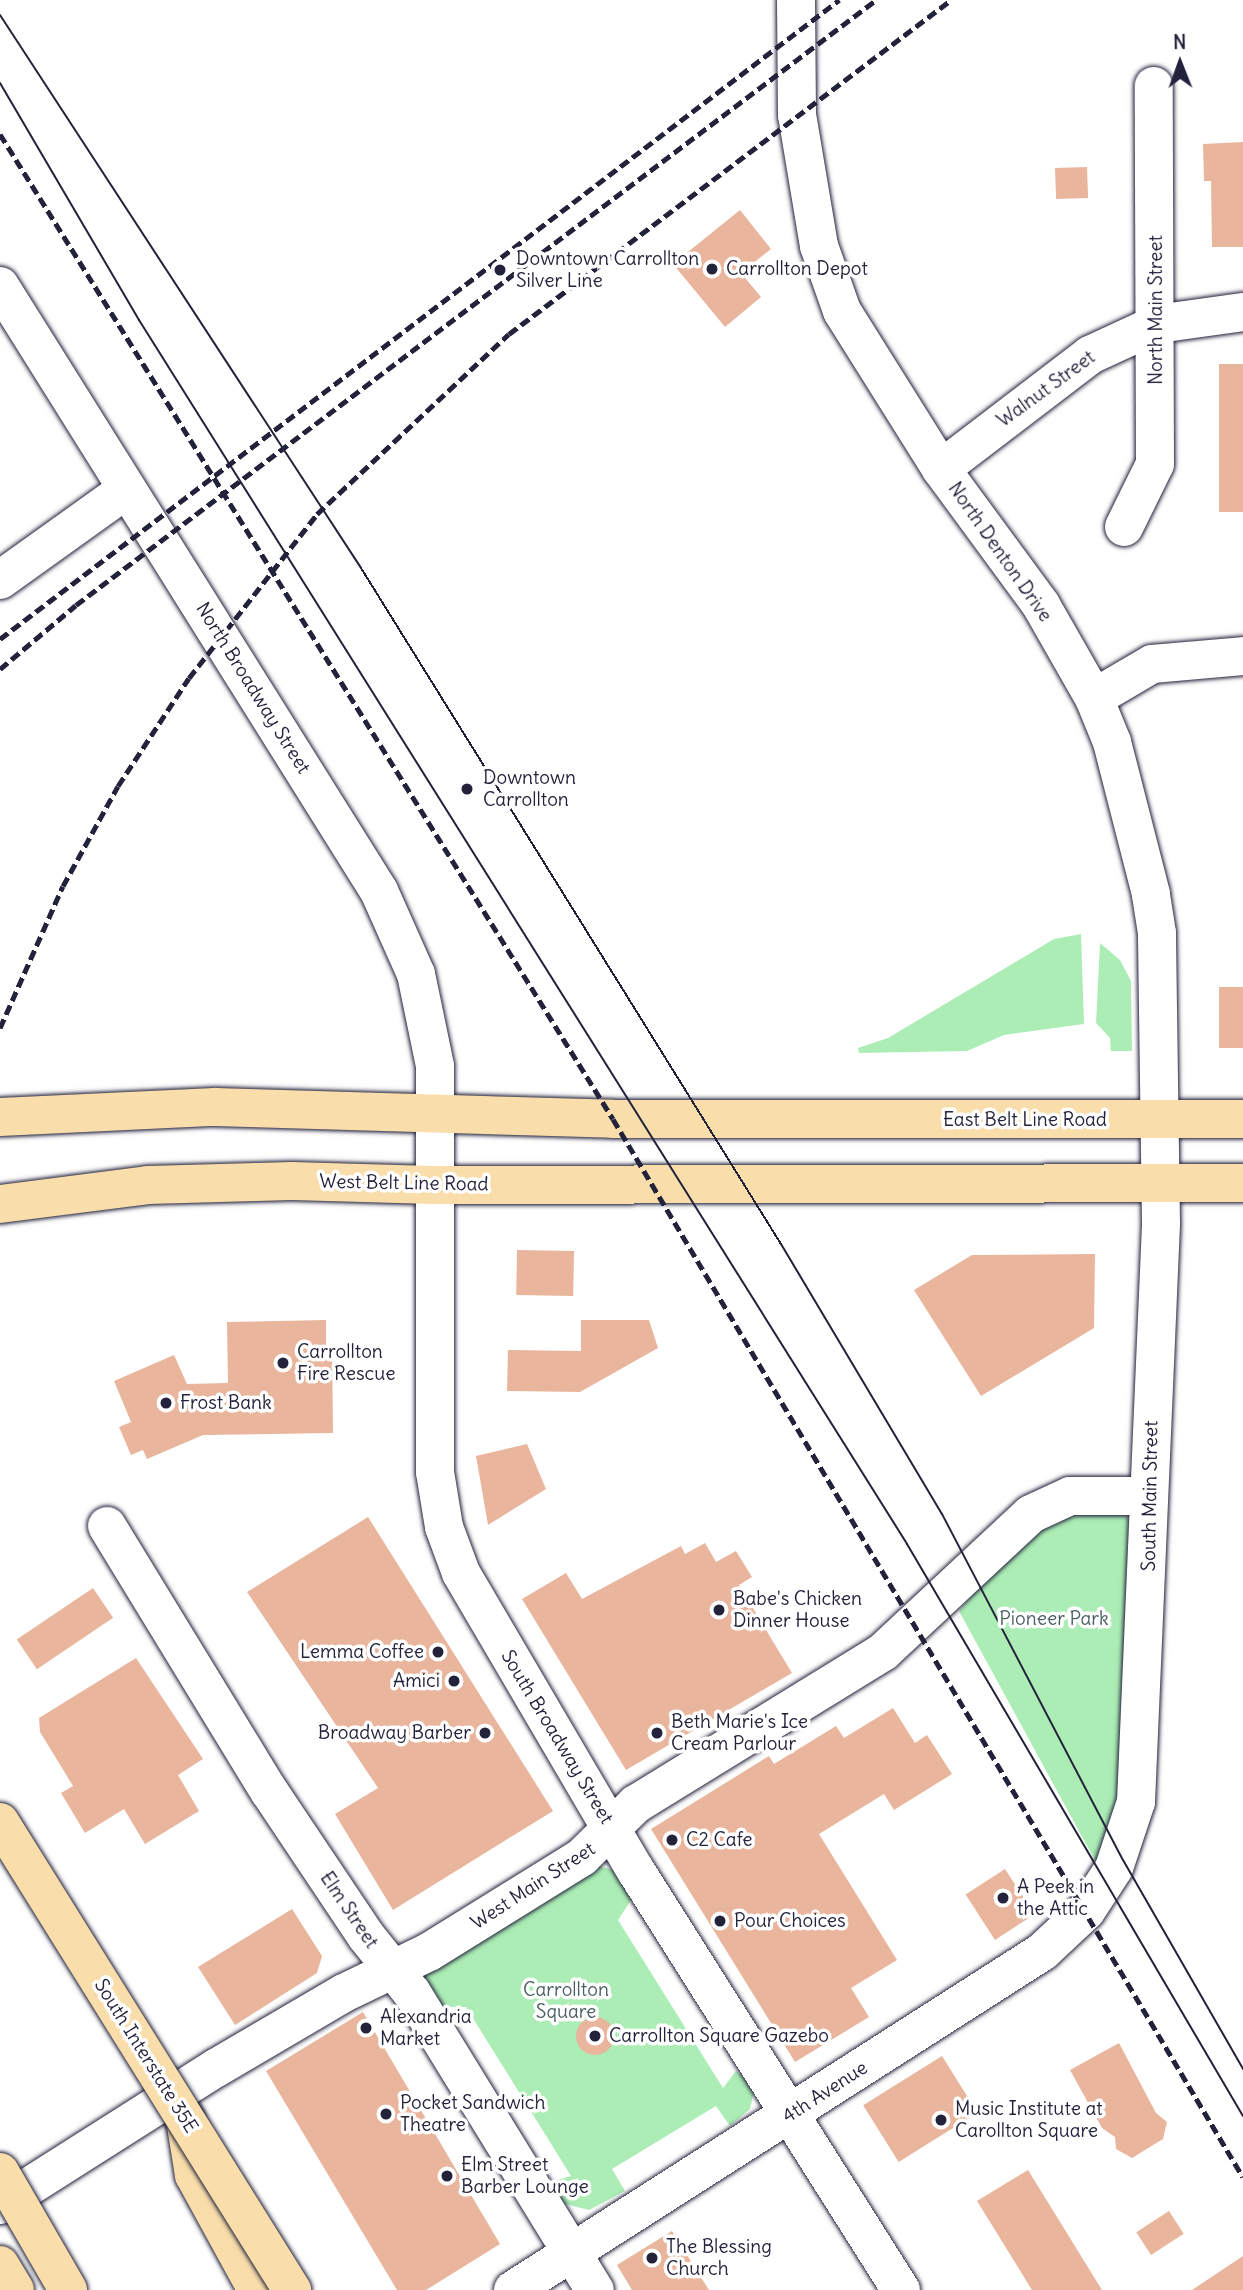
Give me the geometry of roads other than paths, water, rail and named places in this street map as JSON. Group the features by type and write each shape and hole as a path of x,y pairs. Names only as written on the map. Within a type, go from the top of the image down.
{"main road":[{"path":"0,1117 140,1107 434,1116"},
{"name":"East Belt Line Road","path":"434,1116 1243,1119"},
{"name":"West Belt Line Road","path":"0,1203 148,1185 292,1181 433,1185 809,1180 1161,1182"},
{"path":"1161,1182 1243,1183"},
{"name":"South Interstate 35E","path":"0,1822 292,2290"},
{"path":"185,2119 194,2175 257,2290"},
{"path":"0,2172 68,2290"},
{"path":"0,2264 15,2290"}],"street":[{"name":"North Denton Drive","path":"796,0 797,115 819,246 842,311 941,469 1041,605 1094,698 1112,742 1153,907 1161,1120"},
{"name":"North Main Street","path":"1124,527 1155,464 1157,324 1154,86"},
{"name":"North Broadway Street","path":"0,286 379,891 416,974 429,1022 434,1116"},
{"name":"Walnut Street","path":"941,469 1090,355 1157,324 1243,313"},
{"path":"0,580 127,489"},
{"path":"1094,698 1152,664 1243,656"},
{"name":"South Broadway Street","path":"434,1116 435,1472 444,1527 461,1573 520,1680 789,2115 901,2290"},
{"name":"South Main Street","path":"1114,1868 1139,1777 1161,1120"},
{"name":"West Main Street","path":"0,2205 216,2068 390,1968 441,1945 582,1857 614,1830 636,1804 883,1652 1031,1514 1070,1496 1149,1496"},
{"name":"Elm Street","path":"107,1526 269,1791 390,1968 412,1993 595,2290"},
{"name":"4th Avenue","path":"513,2290 1042,1952 1086,1911 1114,1868"}],"tram line":[{"path":"0,15 361,568 781,1244 942,1514 1123,1860 1243,2069"},
{"path":"0,83 139,320 907,1544 1243,2116"}],"railway":[{"path":"0,639 839,0"},
{"path":"0,669 76,605 876,0"},
{"path":"0,1028 63,886 118,786 189,678 317,514 509,334 951,0"},
{"path":"0,134 613,1119 1243,2177"}],"place":[{"name":"Carrollton Depot","path":"712,269"},
{"name":"Downtown Carrollton Silver Line","path":"500,270"},
{"name":"Downtown Carrollton","path":"467,789"},
{"name":"Carrollton Fire Rescue","path":"283,1363"},
{"name":"Frost Bank","path":"166,1403"},
{"name":"Babe's Chicken Dinner House","path":"719,1610"},
{"name":"Lemma Coffee","path":"438,1652"},
{"name":"Amici","path":"454,1681"},
{"name":"Broadway Barber","path":"485,1733"},
{"name":"Beth Marie's Ice Cream Parlour","path":"657,1733"},
{"name":"C2 Cafe","path":"672,1840"},
{"name":"A Peek in the Attic","path":"1003,1898"},
{"name":"Pour Choices","path":"720,1921"},
{"name":"Alexandria Market","path":"366,2028"},
{"name":"Carrollton Square Gazebo","path":"595,2036"},
{"name":"Pocket Sandwich Theatre","path":"386,2114"},
{"name":"Music Institute at Carollton Square","path":"941,2120"},
{"name":"Elm Street Barber Lounge","path":"447,2176"},
{"name":"The Blessing Church","path":"652,2258"}],"park label":[{"name":"Pioneer Park","path":"1054,1619"},
{"name":"Carrollton Square","path":"566,2001"}]}
